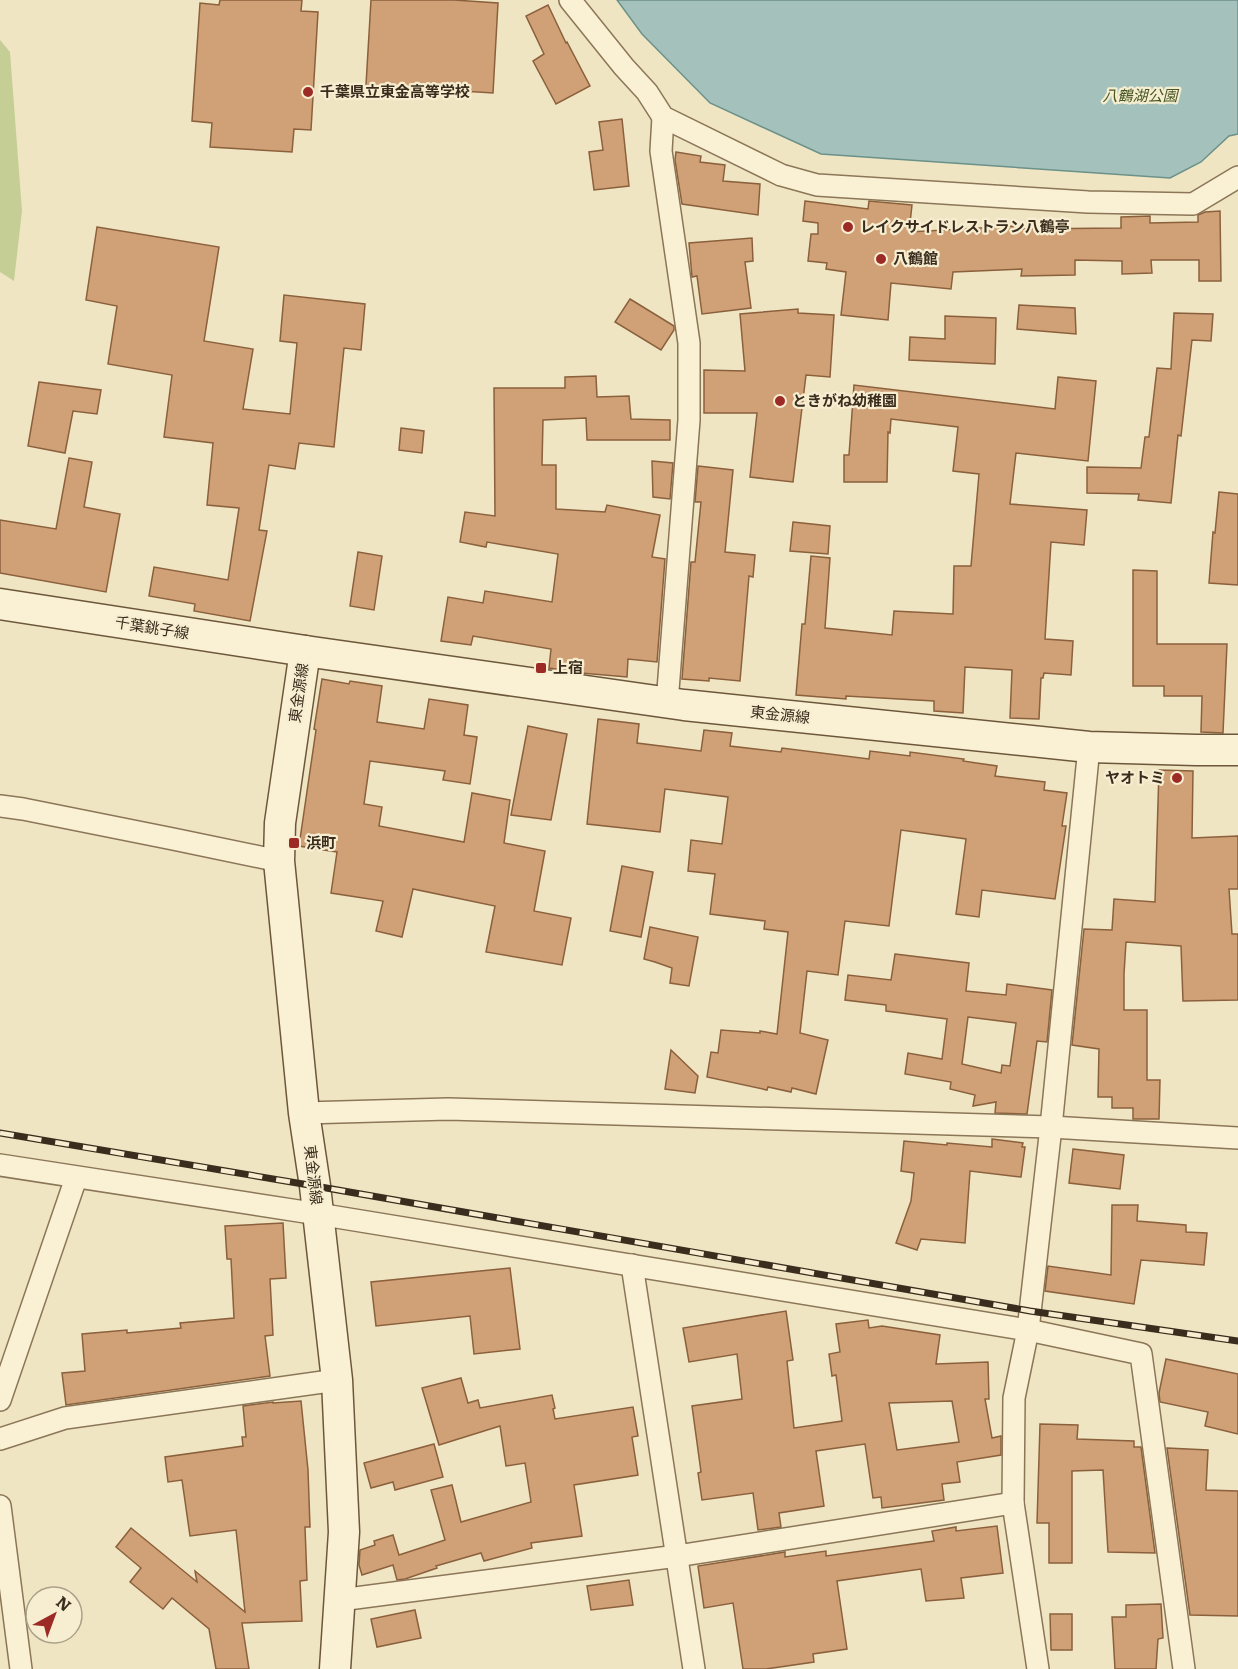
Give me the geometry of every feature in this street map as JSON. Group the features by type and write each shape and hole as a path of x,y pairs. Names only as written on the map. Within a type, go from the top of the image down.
{"main road":[{"name":"千葉銚子線","path":"0,604 305,651"},
{"name":"東金源線","path":"335,1669 344,1532 337,1380 315,1186 304,1113 279,861 280,823 305,651 667,703 1089,747 1238,750"}],"street":[{"path":"570,0 647,92 663,117 781,175 817,184 1088,202 1193,204 1238,177"},
{"path":"663,117 661,151 689,343 689,420 667,703"},
{"path":"1038,1669 1013,1503 1014,1398 1028,1330 1089,747"},
{"path":"0,806 173,838 279,861"},
{"path":"304,1113 448,1108 1051,1127 1238,1138"},
{"path":"0,1165 318,1214 1028,1330 1141,1354 1184,1669"},
{"path":"0,1400 76,1178"},
{"path":"632,1265 694,1669"},
{"path":"0,1438 65,1418 337,1380"},
{"path":"340,1599 677,1556 1013,1503"},
{"path":"0,1506 21,1669"}],"green space":[{"path":"0,40 10,52 22,211 14,281 0,272"}],"water":[{"name":"八鶴湖公園","path":"617,0 1238,0 1238,134 1229,136 1201,162 1170,178 821,154 710,103 642,34"}],"building":[{"path":"220,0 302,0 301,11 318,12 311,130 294,129 292,152 210,147 212,123 192,121 200,3 219,5"},
{"path":"371,0 454,0 498,3 493,93 366,85"},
{"path":"548,5 590,86 556,104 533,61 544,54 526,16"},
{"path":"622,119 629,186 594,190 589,152 603,150 599,122"},
{"path":"676,152 701,156 700,162 725,165 723,181 760,184 758,215 682,204 675,160"},
{"path":"805,201 868,209 869,201 912,205 909,232 1015,226 1015,229 1121,228 1121,217 1150,216 1150,223 1198,222 1198,215 1220,211 1221,281 1199,281 1199,260 1151,260 1152,273 1122,274 1122,261 1075,260 1075,275 1021,276 1022,269 953,272 951,289 891,283 888,320 841,315 846,272 826,269 827,263 808,261 811,234 818,234 818,223 803,221"},
{"path":"97,227 219,247 204,341 253,349 243,409 290,414 297,343 280,341 284,295 365,304 361,350 344,348 334,447 299,443 295,469 269,465 259,530 267,531 250,621 194,611 195,604 149,596 154,567 228,580 239,508 207,505 213,443 164,437 172,375 108,364 117,306 86,300"},
{"path":"752,238 753,261 745,262 751,308 702,314 697,276 692,277 689,243"},
{"path":"630,299 674,326 674,330 661,350 615,322"},
{"path":"1019,305 1075,308 1076,334 1017,329"},
{"path":"798,309 798,313 834,315 830,377 806,375 793,482 750,477 757,413 704,413 704,370 745,371 740,314"},
{"path":"1174,313 1213,314 1211,341 1192,340 1171,503 1138,500 1139,494 1087,493 1087,467 1141,468 1145,437 1149,437 1157,368 1171,369"},
{"path":"945,316 996,318 995,364 909,360 910,337 945,339"},
{"path":"596,376 597,397 629,396 631,419 670,420 670,440 587,440 586,418 543,420 542,465 556,465 556,509 605,512 607,505 660,515 652,557 665,559 657,662 628,659 627,677 581,673 549,668 551,649 473,636 471,645 441,641 448,597 483,603 485,591 552,602 558,554 487,542 486,547 460,542 465,512 495,516 494,388 565,388 565,377"},
{"path":"1058,377 1096,381 1088,461 1016,453 1010,504 1087,510 1084,545 1051,542 1045,639 1073,641 1071,675 1044,673 1041,678 1039,719 1010,718 1012,670 965,667 963,713 934,711 934,701 846,696 846,699 796,695 811,556 830,558 825,628 892,635 894,611 953,614 954,566 971,566 979,474 953,471 958,427 891,419 890,433 888,432 887,482 844,482 844,455 849,455 854,385 1055,409"},
{"path":"39,382 101,390 97,414 73,411 65,453 28,446"},
{"path":"401,428 424,431 422,453 399,450"},
{"path":"69,458 92,462 84,507 120,514 106,592 0,573 0,520 56,529"},
{"path":"652,461 673,463 670,499 653,497"},
{"path":"698,466 733,470 725,552 755,555 753,577 749,576 740,681 709,678 709,681 682,679 691,562 695,562 701,502 695,502"},
{"path":"1219,492 1238,494 1238,585 1209,583"},
{"path":"793,522 830,526 828,554 790,551"},
{"path":"358,552 382,556 374,610 350,606"},
{"path":"1133,570 1157,571 1157,644 1227,644 1223,733 1201,732 1202,696 1164,696 1164,686 1133,686"},
{"path":"322,679 349,684 350,681 382,686 377,722 424,729 429,699 468,705 464,735 477,737 470,784 443,780 445,771 370,761 364,804 382,807 379,826 464,842 472,793 510,800 504,843 545,851 534,911 571,918 562,965 486,952 495,906 413,889 402,937 376,931 383,901 331,893 337,852 299,846"},
{"path":"598,719 639,724 637,743 701,751 704,730 732,733 730,746 781,752 782,748 869,759 870,751 910,756 910,752 997,766 995,776 1045,782 1044,790 1067,793 1062,826 1066,826 1055,899 982,890 979,917 956,914 966,839 901,830 889,926 845,921 838,975 807,971 800,1033 828,1040 816,1094 792,1088 791,1092 768,1087 767,1090 707,1077 711,1052 718,1053 721,1030 777,1034 788,932 764,929 765,921 710,914 715,874 688,871 691,840 722,844 728,797 665,789 660,832 587,824"},
{"path":"528,726 567,734 551,820 511,815"},
{"path":"1159,770 1193,771 1192,838 1238,836 1238,889 1229,889 1232,934 1238,934 1238,1000 1183,1001 1181,946 1126,942 1124,1010 1147,1010 1147,1080 1160,1080 1159,1119 1133,1119 1133,1108 1112,1108 1112,1097 1098,1097 1099,1049 1072,1045 1084,929 1112,930 1114,899 1155,902"},
{"path":"622,866 653,872 641,937 610,931"},
{"path":"650,927 698,937 689,986 670,983 672,968 644,959"},
{"path":"895,954 969,963 966,991 1006,995 1007,984 1052,990 1047,1042 1037,1041 1027,1114 995,1113 996,1102 973,1106 975,1095 950,1089 951,1082 905,1074 908,1053 942,1059 947,1019 886,1011 886,1005 845,1000 848,975 891,980","holes":["968,1017 1016,1023 1010,1066 1002,1065 1001,1073 962,1064"]},
{"path":"671,1050 698,1076 695,1093 665,1089"},
{"path":"992,1139 1023,1143 1022,1147 1025,1147 1021,1177 970,1171 965,1243 921,1239 917,1250 896,1243 911,1201 914,1173 901,1171 904,1141 992,1147"},
{"path":"1073,1149 1124,1155 1120,1189 1069,1183"},
{"path":"1112,1205 1138,1205 1137,1221 1186,1225 1186,1232 1207,1233 1204,1265 1141,1260 1134,1304 1045,1291 1048,1266 1111,1275"},
{"path":"283,1223 286,1278 270,1279 273,1335 265,1336 270,1376 66,1405 62,1373 85,1371 82,1334 181,1328 180,1323 234,1318 231,1259 227,1259 225,1226"},
{"path":"510,1268 520,1349 474,1354 470,1316 376,1326 371,1282"},
{"path":"786,1311 793,1360 787,1361 794,1428 842,1421 836,1375 832,1376 829,1354 840,1352 836,1324 868,1320 869,1328 882,1326 940,1335 936,1364 988,1362 989,1399 985,1399 992,1438 1001,1436 1001,1455 957,1462 960,1482 942,1484 944,1500 882,1508 881,1497 873,1498 865,1444 816,1451 824,1506 779,1513 781,1527 758,1530 753,1493 702,1500 698,1473 701,1472 692,1406 742,1399 737,1354 689,1362 683,1328","holes":["952,1401 959,1442 897,1450 889,1403"]},
{"path":"1166,1359 1238,1374 1238,1434 1205,1426 1208,1412 1160,1402 1159,1393"},
{"path":"461,1378 468,1403 478,1400 480,1408 552,1395 555,1419 633,1407 638,1436 632,1437 638,1475 574,1485 582,1536 531,1543 532,1548 484,1561 481,1553 436,1566 437,1568 405,1579 397,1580 393,1565 362,1575 359,1565 360,1550 375,1545 374,1541 393,1535 399,1555 445,1540 431,1490 452,1485 461,1522 531,1502 525,1463 506,1466 500,1426 439,1445 422,1388"},
{"path":"301,1401 308,1470 310,1527 305,1527 307,1580 300,1581 302,1621 242,1623 249,1669 216,1669 209,1629 172,1598 163,1609 130,1582 141,1568 116,1547 131,1528 197,1582 195,1571 245,1612 236,1530 190,1536 182,1480 168,1482 165,1457 243,1446 242,1437 246,1437 243,1406"},
{"path":"1040,1424 1078,1425 1077,1439 1134,1441 1134,1447 1141,1447 1155,1553 1108,1552 1103,1470 1072,1471 1072,1563 1049,1563 1049,1523 1037,1523"},
{"path":"434,1444 443,1477 395,1490 393,1482 371,1488 364,1463"},
{"path":"1167,1448 1208,1450 1206,1490 1238,1491 1238,1616 1190,1615"},
{"path":"997,1526 1003,1573 961,1578 964,1598 926,1601 921,1569 837,1581 847,1649 813,1654 814,1662 766,1669 743,1669 733,1603 704,1608 698,1566 785,1552 785,1557 826,1551 826,1556 934,1541 932,1531 956,1527 956,1531"},
{"path":"629,1580 633,1605 591,1610 587,1586"},
{"path":"1161,1604 1163,1638 1158,1639 1156,1669 1115,1669 1112,1617 1126,1617 1126,1605"},
{"path":"415,1610 421,1638 377,1647 371,1619"},
{"path":"1050,1614 1072,1614 1072,1650 1051,1650"}],"railway":[{"path":"0,1133 1030,1311 1238,1341"}],"place":[{"name":"千葉県立東金高等学校","path":"308,92"},
{"name":"レイクサイドレストラン八鶴亭","path":"848,227"},
{"name":"八鶴館","path":"881,259"},
{"name":"ときがね幼稚園","path":"780,401"},
{"name":"上宿","path":"541,668"},
{"name":"ヤオトミ","path":"1177,778"},
{"name":"浜町","path":"294,843"}]}
